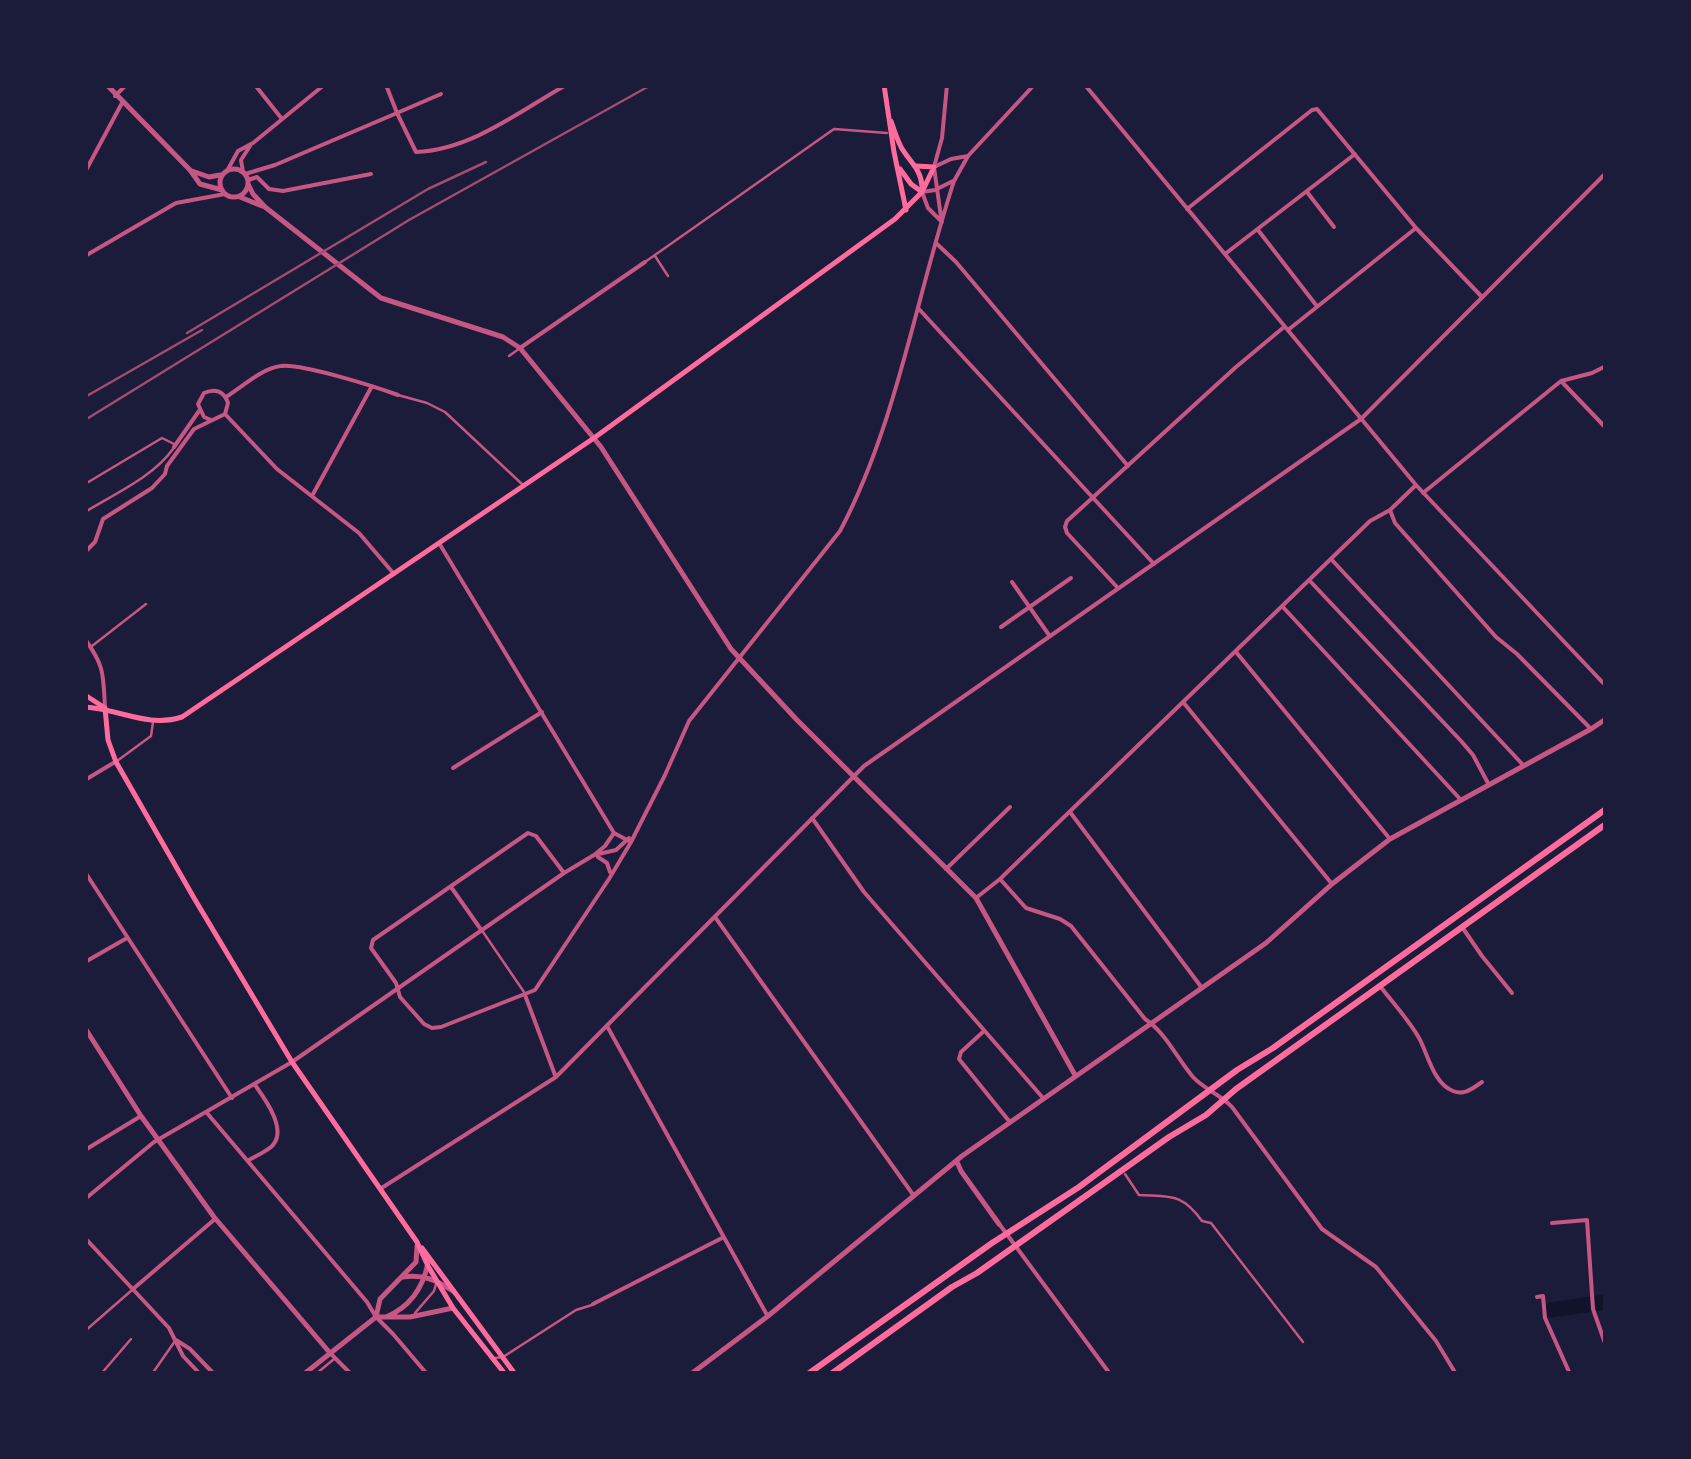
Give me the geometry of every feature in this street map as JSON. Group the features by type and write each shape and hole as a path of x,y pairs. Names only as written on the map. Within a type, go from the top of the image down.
{"main road":[{"path":"884,85 906,210"},
{"path":"888,108 898,140 922,177 922,192"},
{"path":"85,707 104,708 154,722 182,717 594,438 906,210 922,192 934,167 916,166"},
{"path":"898,167 922,192"},
{"path":"85,695 104,708 108,740 116,762 292,1062 431,1265 463,1300 515,1374"},
{"path":"808,1374 1006,1234 1079,1188 1210,1090 1606,810"},
{"path":"831,1374 1206,1114 1606,824"},
{"path":"417,1242 429,1255 436,1281 453,1308 505,1374"}],"street":[{"path":"106,85 200,184 265,207"},
{"path":"116,96 126,85"},
{"path":"255,85 282,119"},
{"path":"224,192 220,182 238,151 324,85"},
{"path":"386,85 416,152 458,145 566,85"},
{"path":"942,222 934,167 942,138 947,85"},
{"path":"564,873 531,832 371,942 371,948 396,983 400,997 432,1028 535,990 611,874 665,775 689,721 840,531 854,505 886,416 954,181 968,156 1034,85"},
{"path":"1084,85 1416,486 1606,686"},
{"path":"246,177 441,94"},
{"path":"85,172 122,104"},
{"path":"1187,209 1318,109 1416,228 1482,298"},
{"path":"509,356 834,129 886,132"},
{"path":"253,142 241,160 253,194 364,285 398,305 503,338 520,348 594,438 739,658 976,898 1074,1076"},
{"path":"1226,254 1356,154"},
{"path":"934,167 968,156"},
{"path":"190,170 209,178 235,169 246,177 256,177 269,189 283,191 371,174"},
{"path":"380,1188 556,1076 864,766 1361,418 1606,172"},
{"path":"237,197 244,192 246,177"},
{"path":"942,222 928,208 922,192 954,181"},
{"path":"85,256 176,202 224,192"},
{"path":"1307,192 1334,227"},
{"path":"1117,587 1067,533 1067,522 1236,367 1416,228"},
{"path":"1258,230 1316,306"},
{"path":"937,244 1128,466"},
{"path":"654,255 668,276"},
{"path":"918,308 1154,564"},
{"path":"226,397 266,371 282,366 372,386 446,412 524,486"},
{"path":"1423,493 1562,381 1606,366"},
{"path":"1562,381 1606,428"},
{"path":"312,496 372,386"},
{"path":"85,512 151,471 194,429 221,418 228,409 226,397 216,390 204,393 198,404 210,420"},
{"path":"85,552 95,542 103,519 152,488 165,474 199,410"},
{"path":"225,414 269,461 358,533 394,574"},
{"path":"85,484 162,438 177,446"},
{"path":"976,898 1370,520 1390,510 1416,486"},
{"path":"1390,510 1394,522 1496,636 1591,730"},
{"path":"439,543 614,833 630,839"},
{"path":"1331,559 1524,766"},
{"path":"1001,628 1071,578"},
{"path":"1309,580 1462,742 1488,786"},
{"path":"1012,582 1049,635"},
{"path":"91,647 146,604"},
{"path":"1282,606 1461,800"},
{"path":"85,639 104,672 104,708"},
{"path":"1236,652 1390,839"},
{"path":"1182,702 1332,884"},
{"path":"453,768 542,712"},
{"path":"691,1374 768,1316 962,1156 1266,944 1332,884 1390,839 1606,719"},
{"path":"85,780 152,736 154,722"},
{"path":"946,868 1010,807"},
{"path":"1070,811 1202,988"},
{"path":"812,818 864,892 1043,1098"},
{"path":"85,1198 158,1141 292,1062 594,855 614,833"},
{"path":"594,855 616,850 630,839"},
{"path":"594,855 607,863 611,874"},
{"path":"85,872 232,1098"},
{"path":"1000,879 1026,908 1060,918 1078,933 1194,1078 1225,1099 1322,1229 1376,1267 1436,1341 1456,1374"},
{"path":"451,887 526,995 556,1076"},
{"path":"716,916 914,1196"},
{"path":"1462,926 1512,993"},
{"path":"85,962 128,938"},
{"path":"1380,986 1420,1040 1442,1083 1457,1093 1465,1093 1482,1082"},
{"path":"607,1026 768,1316"},
{"path":"85,1028 158,1141 215,1219 351,1374"},
{"path":"984,1031 961,1052 959,1059 1010,1122"},
{"path":"248,1160 272,1147 277,1135 275,1120 255,1084"},
{"path":"207,1112 427,1374"},
{"path":"85,1150 141,1116"},
{"path":"957,1162 1110,1374"},
{"path":"1122,1170 1139,1195 1188,1202 1202,1220 1211,1223 1303,1342"},
{"path":"85,1330 215,1219"},
{"path":"1552,1223 1587,1220 1592,1305 1606,1346"},
{"path":"85,1238 170,1328 183,1356 200,1374"},
{"path":"493,1358 503,1358 576,1310 722,1238"},
{"path":"316,1374 376,1317 380,1299 416,1262 417,1242"},
{"path":"386,1317 408,1304 431,1265"},
{"path":"401,1278 425,1277 455,1293"},
{"path":"410,1317 434,1292 436,1281"},
{"path":"1537,1297 1544,1296 1546,1318 1570,1374"},
{"path":"376,1317 410,1317 453,1308 463,1300"},
{"path":"101,1374 131,1339"},
{"path":"152,1374 176,1340"},
{"path":"176,1340 214,1374"},
{"path":"304,1374 333,1355"}],"waterway":[{"path":"1551,1310 1606,1302"}],"railway":[{"path":"85,420 409,220 651,85"},
{"path":"187,333 428,189 486,162"},
{"path":"85,397 202,330"}]}
